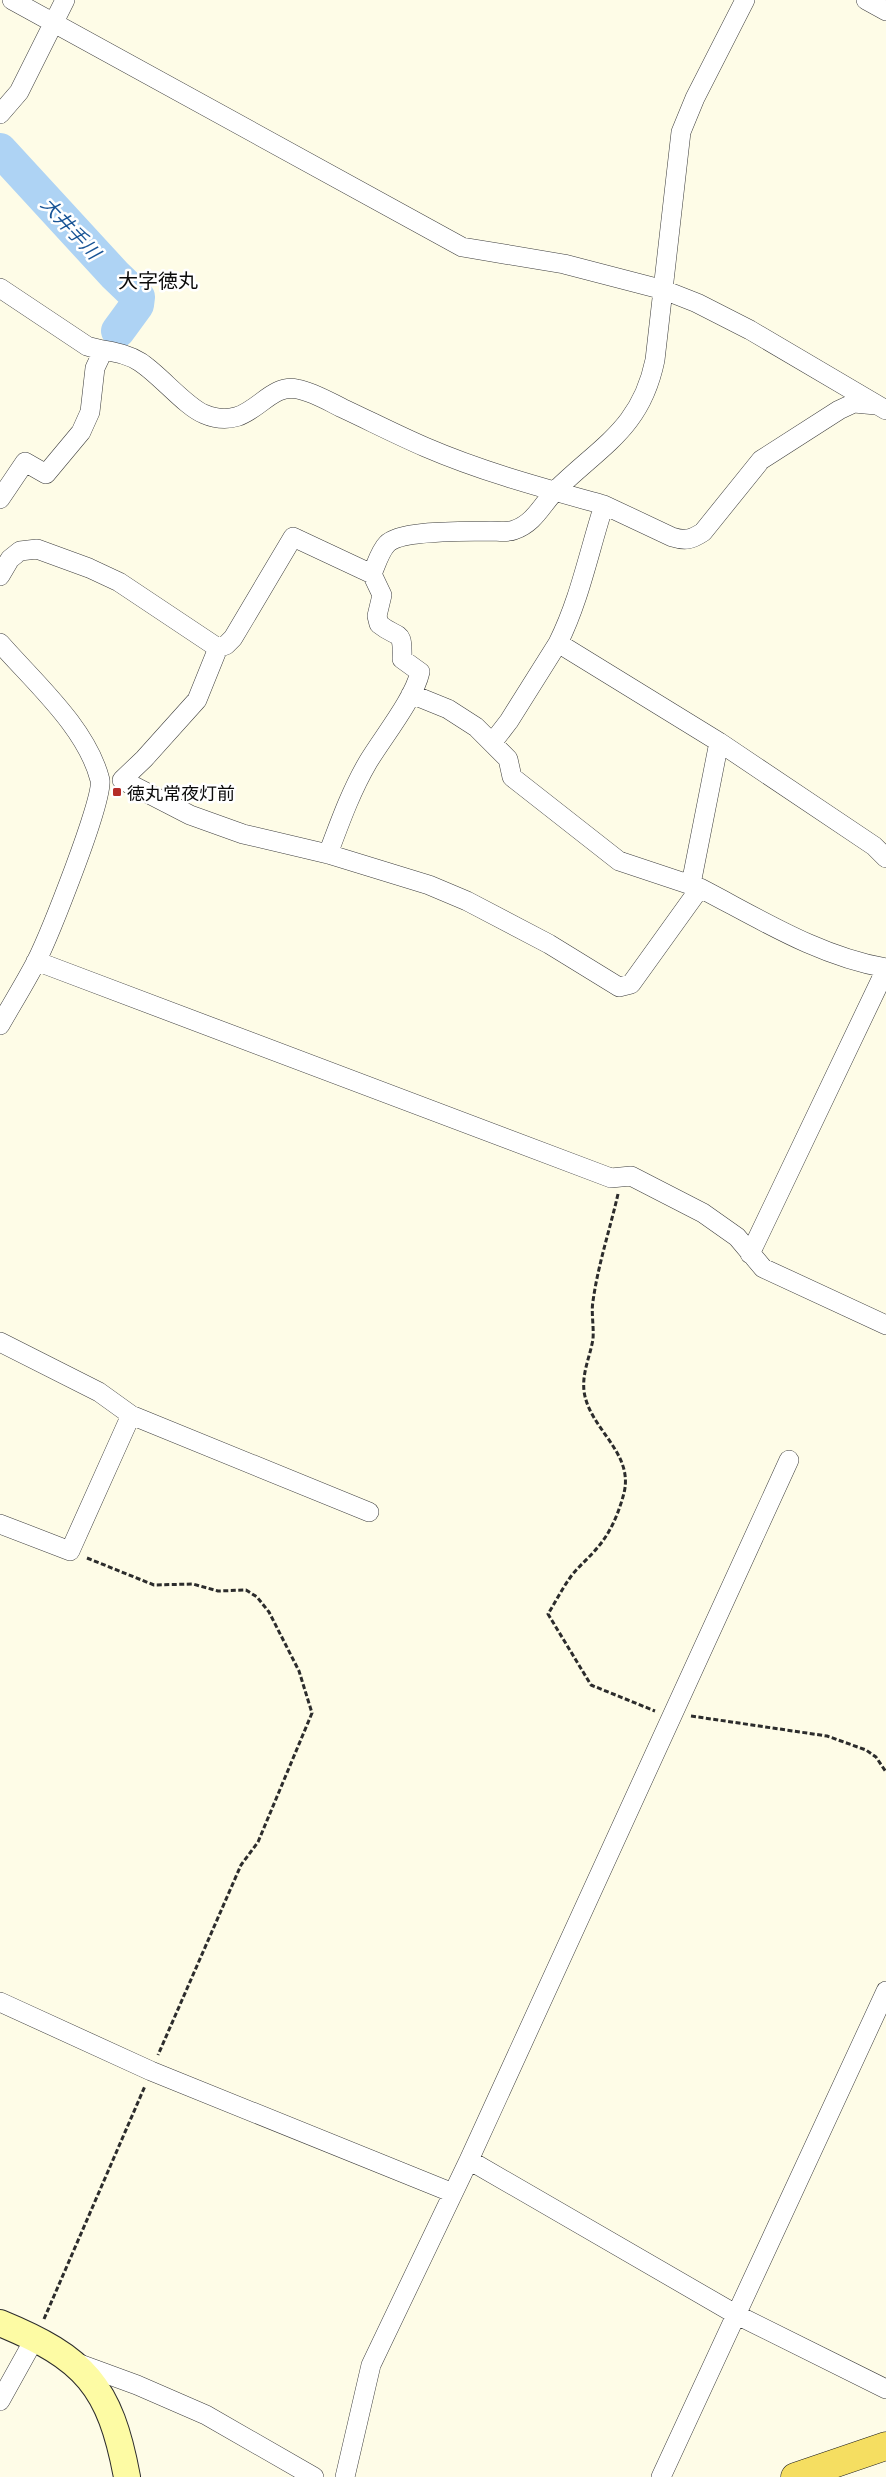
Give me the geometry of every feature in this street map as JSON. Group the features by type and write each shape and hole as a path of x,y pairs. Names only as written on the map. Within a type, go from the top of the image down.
{"main road":[{"path":"0,2323 35,2338 73,2362 104,2399 112,2414 126,2477"},
{"path":"795,2477 886,2446"}],"street":[{"path":"12,0 462,247 564,264 664,290 697,303 750,330 882,407"},
{"path":"0,114 19,92 65,0"},
{"path":"372,574 386,545 392,540 401,537 438,532 512,531 524,525 542,511 555,491 622,430 650,385 664,290 681,132 695,98 746,0"},
{"path":"866,0 886,11"},
{"path":"0,288 86,346 103,351 124,352 142,362 202,414 220,419 238,418 278,391 296,389 319,397 422,446 474,467 604,505 672,537 683,540 693,539 702,532 761,460 838,410 854,403 882,407"},
{"path":"0,500 25,462 46,474 81,432 90,412 95,368 103,351"},
{"path":"492,743 509,721 558,643 584,579 588,555 604,505"},
{"path":"122,780 144,759 197,700 218,648 226,645 232,638 293,537 372,574 382,595 377,616 379,624 400,636 403,641 402,659 420,672 411,694 363,772 346,806 328,854"},
{"path":"0,576 10,559 20,551 37,548 119,582 218,648"},
{"path":"0,642 69,720 91,756 100,782 91,824 36,961 0,1025"},
{"path":"558,643 719,742 874,846 886,858"},
{"path":"411,694 448,709 476,727 508,759 512,777 619,861 696,886 818,949 841,958 886,968 750,1254"},
{"path":"100,782 122,780 190,816 234,831 328,854 429,885 467,901 549,944 620,987 631,984 696,886 719,742"},
{"path":"36,961 611,1178 631,1176 703,1213 737,1237 762,1268 886,1326"},
{"path":"0,1342 99,1392 131,1415 369,1512"},
{"path":"0,1524 70,1551 131,1415"},
{"path":"345,2477 371,2366 469,2160 789,1460"},
{"path":"661,2477 886,1991"},
{"path":"0,2002 151,2071 453,2193"},
{"path":"469,2160 737,2315 886,2389"},
{"path":"0,2401 35,2338"},
{"path":"73,2362 137,2385 206,2416 314,2477"}],"path":[{"path":"622,1176 592,1303 594,1324 592,1341 583,1376 585,1394 593,1414 607,1439 622,1458 626,1475 625,1491 611,1530 574,1573 548,1614 591,1685 662,1713 827,1736 866,1750 876,1757 886,1772"},
{"path":"35,2338 240,1866 258,1842 312,1714 299,1671 269,1612 257,1596 238,1588 218,1590 193,1584 154,1585 70,1551"}],"waterway":[{"name":"大井手川","path":"0,150 115,275 138,297 137,305 118,331"}],"place":[{"name":"徳丸常夜灯前","path":"117,792"}],"district":[{"name":"大字徳丸","path":"158,279"}]}
